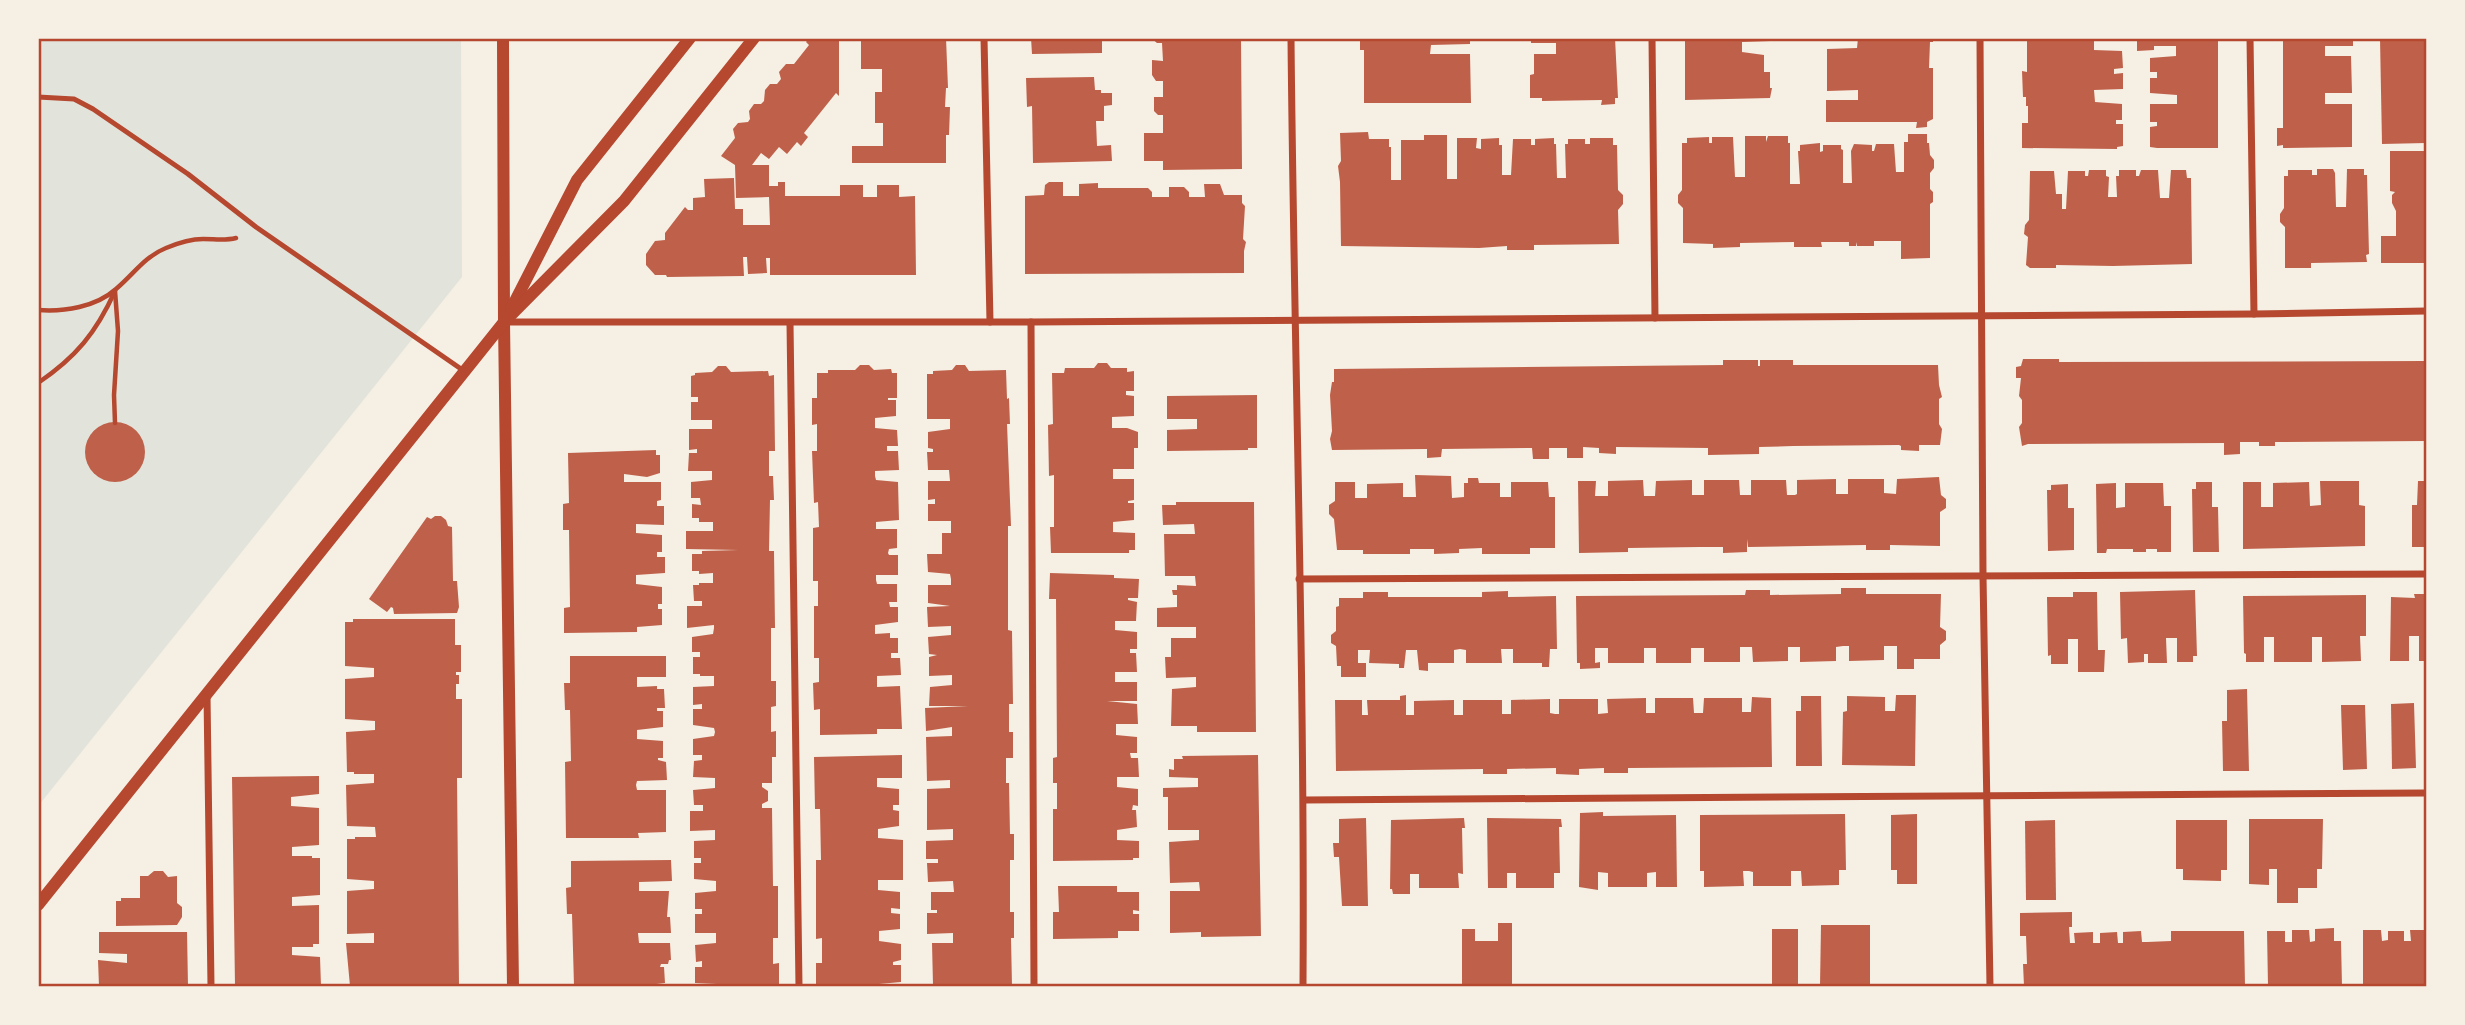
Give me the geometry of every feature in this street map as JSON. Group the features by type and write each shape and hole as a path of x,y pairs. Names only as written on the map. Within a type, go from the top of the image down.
{"street":[{"path":"503,38 513,986"},
{"path":"504,321 577,180 690,38"},
{"path":"38,905 504,321 624,201 754,38"},
{"path":"984,38 990,322"},
{"path":"1291,38 1293,320 1304,800 1303,986"},
{"path":"1652,38 1654,318"},
{"path":"1980,38 1983,576 1990,986"},
{"path":"2250,38 2254,314"},
{"path":"504,321 1031,322 2427,311"},
{"path":"1031,322 1034,986"},
{"path":"790,323 799,986"},
{"path":"1299,579 2427,574"},
{"path":"207,694 211,986"},
{"path":"1304,800 2427,793"}],"lane":[{"path":"38,97 74,99 93,109 188,174 256,227 465,371"}],"path":[{"path":"38,383 60,368 92,334 115,291 139,264 163,249 193,240 234,239 256,227"},
{"path":"38,310 79,308 115,291"},
{"path":"115,291 118,331 115,424"}],"shaded area":[{"path":"39,39 461,39 462,277 39,805"}],"building":[{"path":"809,38 839,38 839,96 836,93 804,133 808,137 801,146 797,142 787,154 779,147 769,159 761,153 752,165 769,165 769,186 778,186 778,182 785,182 785,196 840,196 840,185 863,185 863,197 877,197 877,185 899,185 899,197 915,196 916,275 770,275 770,258 766,258 767,273 748,274 747,257 743,257 744,276 655,275 646,265 646,254 655,241 665,240 665,233 685,207 693,210 693,198 705,197 704,179 734,178 735,209 743,209 743,225 770,225 769,197 736,198 735,165 721,156 735,138 733,129 738,123 748,122 749,111 754,104 764,101 765,90 770,84 777,84 781,79 779,72 786,64 794,64 809,45 806,42"},
{"path":"861,38 946,38 948,88 945,107 950,107 946,163 852,163 852,146 883,146 883,123 875,123 875,92 882,92 882,69 861,69"},
{"path":"1031,38 1102,38 1102,53 1032,54"},
{"path":"1151,38 1241,38 1242,169 1163,170 1163,161 1144,161 1144,133 1163,133 1163,115 1154,111 1154,97 1163,97 1163,81 1156,81 1152,75 1152,60 1163,61 1162,43"},
{"path":"1360,38 1470,38 1470,44 1431,45 1430,54 1470,54 1471,103 1364,103 1364,50 1360,50"},
{"path":"1531,38 1615,38 1618,98 1615,98 1615,104 1601,105 1602,100 1542,101 1542,98 1530,98 1534,54 1556,54 1556,43 1531,43"},
{"path":"1685,38 1770,38 1770,41 1742,42 1742,52 1764,55 1764,72 1770,72 1770,98 1685,100"},
{"path":"1858,38 1933,38 1933,42 1930,42 1929,68 1933,68 1933,119 1927,122 1927,127 1916,128 1917,122 1826,122 1826,100 1858,100 1858,90 1827,91 1827,49 1857,48"},
{"path":"2027,38 2094,38 2094,50 2122,51 2123,68 2114,69 2114,74 2123,73 2123,89 2094,90 2095,102 2122,104 2122,120 2116,120 2116,124 2123,124 2123,146 2117,149 2022,148 2022,123 2028,123 2022,71 2027,72"},
{"path":"2137,38 2218,38 2218,148 2150,147 2150,127 2157,126 2157,122 2150,122 2150,104 2177,104 2177,95 2150,93 2150,78 2157,78 2157,72 2150,72 2150,58 2176,56 2176,46 2154,46 2154,50 2137,51"},
{"path":"2283,38 2353,38 2353,46 2325,46 2325,56 2351,56 2352,93 2325,93 2325,104 2352,104 2352,147 2277,146 2277,128 2283,128"},
{"path":"2380,38 2426,38 2426,143 2382,144"},
{"path":"1094,77 1095,90 1112,93 1112,105 1104,106 1104,121 1096,121 1097,146 1111,145 1112,161 1033,163 1032,106 1027,107 1026,78"},
{"path":"1368,132 1369,139 1389,139 1391,180 1401,180 1401,140 1424,140 1424,135 1447,135 1447,179 1457,179 1457,138 1477,138 1476,148 1481,149 1481,139 1499,138 1499,145 1502,145 1502,175 1511,175 1513,139 1531,139 1531,145 1535,145 1535,139 1554,138 1557,178 1566,178 1565,144 1568,144 1568,139 1585,139 1585,144 1590,144 1590,138 1613,138 1613,145 1617,145 1618,190 1623,195 1623,204 1618,210 1619,244 1534,245 1534,250 1507,250 1507,246 1341,246 1338,166 1341,161 1340,133"},
{"path":"1908,134 1927,134 1930,155 1934,160 1934,168 1930,173 1933,202 1930,204 1930,258 1901,259 1901,241 1874,241 1874,246 1857,246 1857,242 1856,246 1849,246 1849,242 1821,242 1822,247 1794,247 1794,242 1740,243 1740,247 1713,248 1713,244 1683,243 1683,208 1678,203 1678,195 1682,190 1682,143 1687,143 1687,138 1709,137 1709,143 1712,143 1712,137 1733,137 1735,177 1745,177 1745,136 1766,136 1766,142 1768,136 1788,136 1790,184 1800,184 1800,145 1820,143 1820,152 1823,151 1823,145 1841,145 1843,183 1852,183 1851,151 1854,144 1872,145 1874,151 1876,144 1894,144 1896,172 1904,172 1904,142 1908,142"},
{"path":"2390,151 2426,151 2426,263 2381,263 2381,236 2396,236 2396,211 2392,203 2392,195 2395,192 2390,191"},
{"path":"2317,169 2333,169 2336,207 2346,207 2347,169 2364,169 2364,175 2367,175 2367,262 2311,263 2311,268 2285,268 2285,227 2280,222 2280,214 2284,208 2284,176 2288,176 2288,170 2312,170 2312,175 2317,175"},
{"path":"2089,170 2106,170 2106,176 2109,177 2108,197 2117,197 2116,176 2119,176 2119,170 2136,170 2136,176 2139,176 2141,170 2158,170 2160,198 2169,198 2171,170 2186,170 2187,178 2191,178 2192,264 2056,265 2056,268 2030,268 2026,265 2028,237 2024,234 2029,220 2030,171 2054,171 2056,194 2062,194 2062,209 2066,209 2068,171 2085,171 2085,176 2088,176"},
{"path":"1049,182 1063,182 1063,196 1079,196 1079,184 1098,183 1098,188 1148,188 1152,197 1169,197 1169,187 1184,187 1189,192 1189,197 1205,197 1204,184 1220,184 1224,195 1242,195 1242,203 1245,206 1244,273 1025,274 1025,196 1044,195 1045,185"},
{"path":"2023,359 2059,359 2059,362 2426,361 2426,441 2275,442 2275,446 2259,446 2259,442 2240,442 2240,454 2224,455 2224,443 2022,446 2019,427 2022,423 2022,400 2019,396 2021,378 2016,378 2016,367 2021,366"},
{"path":"1723,360 1758,360 1758,366 1760,360 1793,360 1793,365 1938,365 1942,397 1939,399 1939,424 1942,429 1940,445 1919,445 1919,451 1901,450 1899,445 1759,447 1759,454 1708,455 1708,448 1616,447 1616,454 1599,453 1599,448 1583,447 1583,458 1567,458 1567,448 1549,448 1549,459 1533,459 1532,448 1442,449 1441,457 1427,458 1427,449 1332,450 1330,395 1334,369 1723,365"},
{"path":"1098,363 1107,363 1111,368 1127,368 1127,372 1134,371 1134,391 1126,391 1126,395 1134,396 1134,416 1112,417 1112,428 1127,428 1138,432 1138,448 1134,448 1134,469 1113,469 1113,479 1134,479 1134,500 1128,503 1134,503 1134,520 1113,522 1113,532 1135,533 1135,550 1129,550 1129,553 1051,553 1054,475 1049,476 1048,425 1053,424 1052,373 1064,373 1065,368 1094,368"},
{"path":"860,365 869,365 874,370 891,369 892,373 897,373 897,398 888,398 896,400 896,416 875,418 875,428 897,430 898,446 887,446 887,451 898,451 899,470 875,471 875,476 876,480 898,482 899,520 876,522 876,529 897,529 897,548 889,549 888,553 898,555 898,575 876,575 876,580 877,584 897,584 897,602 889,602 890,607 898,607 898,622 875,625 875,634 890,633 890,638 898,638 898,653 891,653 891,658 900,658 901,675 877,676 877,687 900,686 902,729 877,729 877,734 820,735 820,709 814,710 813,683 819,682 819,658 814,658 814,606 818,606 818,581 813,581 813,528 819,527 818,502 814,503 812,451 817,451 817,424 812,425 812,398 817,398 817,373 828,373 828,370 855,370"},
{"path":"956,365 965,365 969,371 1006,370 1007,399 1009,398 1010,424 1007,424 1011,526 1008,526 1008,630 1012,631 1013,704 1009,704 1009,732 1013,732 1013,758 1006,758 1006,783 1009,783 1010,834 1014,834 1014,860 1010,860 1010,912 1014,912 1014,938 1011,938 1012,986 933,985 932,943 953,943 953,933 927,934 927,913 937,913 937,910 931,910 931,892 954,892 953,881 928,882 927,863 938,863 938,859 926,859 926,841 953,840 953,829 927,830 927,789 950,788 950,780 927,781 926,737 952,736 952,727 926,731 925,708 968,706 929,706 930,687 952,685 952,675 929,676 929,657 937,655 929,654 928,637 951,635 951,626 928,627 927,607 950,606 928,603 928,585 951,585 951,579 950,574 928,572 927,554 942,554 942,533 951,533 951,521 928,521 928,504 935,504 935,499 928,500 928,481 950,481 949,470 928,470 927,452 933,452 933,449 928,448 928,432 950,429 950,419 927,419 927,374 952,370"},
{"path":"718,366 726,366 731,372 768,371 769,376 774,375 775,451 769,451 769,476 773,476 774,500 770,500 769,551 774,551 775,628 771,628 771,681 776,681 776,706 771,707 771,732 776,731 776,757 772,757 772,783 762,783 762,787 768,791 768,801 762,804 762,808 772,808 773,886 778,886 778,938 773,938 773,964 779,963 779,986 717,986 695,983 695,967 702,967 702,961 696,962 695,945 716,943 716,933 695,933 695,914 702,914 702,909 695,909 695,893 716,891 716,881 694,879 694,863 701,863 701,858 694,858 694,841 715,840 715,830 690,831 690,811 703,811 703,805 694,805 693,790 715,788 715,778 693,777 694,761 702,760 702,755 693,755 693,739 714,736 715,732 714,728 693,725 693,709 702,709 702,704 693,705 693,687 714,686 714,676 693,674 693,657 700,657 700,652 692,652 692,637 713,634 714,625 687,628 687,606 702,606 702,601 694,601 693,585 713,583 713,573 699,574 699,571 692,571 692,554 702,554 702,551 738,550 686,549 686,531 713,531 713,522 699,522 699,518 692,518 692,504 701,505 700,498 691,498 691,482 712,480 712,471 688,471 689,453 697,453 697,449 689,450 689,429 712,429 712,420 691,420 691,402 698,402 698,397 691,397 691,376 695,373 712,372"},
{"path":"1257,395 1257,448 1167,451 1167,430 1197,429 1197,419 1167,419 1167,396"},
{"path":"115,422 136,431 145,452 136,473 115,482 94,473 85,452 94,431"},
{"path":"656,450 656,455 660,455 660,473 647,477 624,474 624,482 661,482 661,500 657,501 657,506 664,506 664,525 636,524 636,533 662,535 662,552 657,552 657,557 665,557 665,573 636,575 636,584 662,587 662,604 658,604 658,609 662,609 662,625 637,627 637,632 564,633 564,608 570,607 569,530 563,530 563,504 569,503 568,453"},
{"path":"1415,475 1451,476 1452,498 1464,497 1464,483 1468,483 1468,478 1478,478 1479,483 1500,483 1500,497 1511,497 1511,482 1548,482 1549,497 1555,497 1555,548 1530,548 1530,554 1482,554 1482,548 1459,549 1459,553 1434,554 1434,549 1410,549 1410,554 1363,554 1363,550 1337,550 1334,519 1329,514 1329,505 1335,501 1335,482 1355,482 1355,498 1367,498 1367,484 1403,483 1403,497 1416,497"},
{"path":"1939,477 1941,495 1946,499 1946,508 1940,512 1940,546 1890,545 1890,550 1866,550 1866,545 1748,547 1747,539 1747,552 1723,553 1723,547 1699,547 1628,548 1628,552 1579,553 1578,481 1596,481 1595,496 1608,496 1608,481 1643,480 1644,496 1655,496 1656,481 1692,480 1692,495 1704,495 1704,480 1739,480 1740,495 1751,495 1751,480 1786,480 1787,495 1795,495 1797,480 1836,479 1836,494 1848,494 1848,479 1884,479 1884,493 1896,494 1897,479"},
{"path":"2320,481 2359,481 2359,505 2365,506 2365,546 2243,549 2243,482 2261,482 2261,507 2273,507 2273,483 2309,482 2310,506 2321,505"},
{"path":"2418,481 2426,481 2426,547 2412,547 2412,505 2417,505"},
{"path":"2196,482 2212,482 2212,507 2218,507 2219,552 2193,552 2192,489 2196,489"},
{"path":"2116,483 2116,508 2125,507 2125,483 2163,483 2164,506 2171,506 2171,552 2157,552 2157,549 2133,552 2133,549 2107,549 2106,553 2097,553 2096,484"},
{"path":"2068,484 2068,508 2074,508 2074,550 2048,551 2047,490 2051,490 2051,485"},
{"path":"1176,502 1254,502 1256,732 1197,732 1197,726 1171,726 1172,689 1196,687 1196,677 1166,678 1165,657 1171,657 1171,638 1196,638 1196,627 1157,627 1157,608 1177,607 1177,595 1173,595 1172,590 1177,590 1177,585 1196,586 1195,576 1165,576 1164,534 1195,534 1194,524 1163,525 1162,505 1176,505"},
{"path":"441,516 448,526 452,527 453,581 457,581 459,607 457,613 394,614 391,607 387,612 369,599 427,517 431,519"},
{"path":"1050,573 1114,575 1114,578 1139,579 1138,598 1128,598 1137,602 1136,621 1115,621 1115,630 1137,632 1137,649 1130,649 1130,653 1136,653 1137,672 1115,672 1115,682 1137,682 1137,701 1107,701 1137,704 1138,724 1116,724 1116,735 1137,737 1137,753 1130,753 1131,758 1138,758 1139,777 1117,777 1117,787 1138,789 1138,806 1133,805 1132,810 1136,810 1137,827 1117,830 1117,840 1139,841 1139,858 1133,860 1053,861 1053,809 1057,809 1057,783 1053,783 1053,758 1057,757 1056,599 1049,599"},
{"path":"1841,588 1866,588 1866,594 1941,594 1940,627 1946,631 1946,640 1940,645 1940,659 1914,659 1914,669 1897,669 1897,646 1884,646 1884,660 1849,661 1849,646 1843,646 1836,647 1836,661 1800,662 1800,647 1788,647 1788,661 1753,662 1752,647 1740,647 1740,662 1704,662 1704,648 1691,648 1691,663 1656,663 1656,648 1644,648 1644,663 1608,663 1608,648 1595,648 1595,663 1600,662 1600,668 1580,669 1580,663 1577,663 1576,596 1745,595 1746,590 1770,590 1770,595 1841,594"},
{"path":"2195,590 2197,656 2193,656 2193,662 2177,662 2177,638 2166,638 2167,663 2148,663 2148,654 2144,654 2144,662 2128,663 2127,638 2121,639 2120,592"},
{"path":"1508,591 1508,597 1556,596 1557,649 1550,649 1549,667 1542,667 1542,663 1513,663 1513,649 1501,649 1502,663 1466,663 1466,650 1454,650 1454,663 1428,663 1428,671 1419,670 1417,650 1406,650 1404,668 1399,668 1399,664 1369,663 1370,650 1358,650 1358,663 1366,663 1366,677 1341,677 1341,666 1337,666 1336,646 1331,643 1331,635 1336,631 1336,607 1339,606 1339,598 1363,598 1363,592 1388,592 1388,597 1482,597 1482,592"},
{"path":"2073,592 2097,592 2098,650 2105,650 2104,672 2078,672 2078,639 2068,639 2068,664 2051,664 2051,655 2048,656 2047,597 2073,597"},
{"path":"2414,594 2426,594 2426,661 2419,661 2419,636 2409,636 2409,661 2390,661 2391,597 2415,598"},
{"path":"2366,595 2366,636 2360,636 2361,661 2322,662 2322,637 2312,637 2312,662 2274,662 2274,637 2264,637 2264,662 2246,662 2243,596"},
{"path":"353,619 455,619 455,645 461,645 461,672 456,672 456,675 459,675 459,684 456,684 456,699 462,699 462,778 457,778 459,986 350,986 346,943 374,943 374,933 347,934 347,891 374,889 374,881 347,879 347,839 376,837 375,827 347,826 346,785 374,783 374,774 347,772 346,732 375,730 375,721 345,719 345,679 374,677 374,668 345,666 345,622 353,622"},
{"path":"570,656 666,656 666,677 637,677 637,687 657,686 657,689 664,689 665,708 657,708 657,711 663,711 663,727 637,730 637,739 663,741 663,758 658,760 666,762 667,780 637,781 636,785 637,790 666,790 666,832 638,833 639,838 566,838 565,762 571,761 570,710 565,710 564,683 570,683"},
{"path":"2247,689 2249,771 2223,771 2222,721 2227,721 2227,690"},
{"path":"1406,695 1406,715 1414,715 1414,701 1454,700 1454,715 1463,715 1463,700 1502,700 1502,714 1511,714 1511,700 1550,699 1550,713 1559,714 1559,699 1598,699 1598,714 1608,713 1607,699 1646,698 1646,713 1655,713 1655,698 1693,698 1694,713 1703,713 1704,698 1742,698 1742,712 1751,712 1752,697 1771,698 1772,767 1628,768 1628,773 1604,773 1604,768 1579,769 1579,775 1556,774 1556,768 1507,769 1507,774 1483,774 1483,769 1336,771 1335,700 1362,700 1362,715 1368,715 1367,700 1400,700 1400,696"},
{"path":"1896,695 1916,695 1915,766 1842,765 1843,712 1847,711 1847,696 1885,697 1885,711 1895,711"},
{"path":"1801,696 1821,696 1822,766 1796,766 1796,711 1801,711"},
{"path":"2414,703 2416,768 2392,769 2391,704"},
{"path":"2341,705 2365,705 2367,769 2343,770"},
{"path":"902,755 902,778 877,778 877,787 899,789 899,805 893,805 893,810 899,811 899,826 878,829 878,838 903,840 903,880 878,880 878,890 900,892 900,909 891,908 891,913 900,914 900,929 879,931 879,941 901,944 901,960 893,962 893,965 901,965 901,982 879,986 816,986 816,963 822,963 822,938 816,939 816,860 821,860 820,809 815,809 814,757"},
{"path":"1258,755 1261,936 1201,937 1201,932 1170,933 1170,891 1200,891 1199,882 1170,883 1169,842 1199,840 1199,830 1168,830 1168,797 1163,797 1163,788 1198,787 1198,778 1169,777 1169,769 1174,770 1174,759 1183,759 1182,756"},
{"path":"319,776 319,794 291,797 291,806 319,808 319,845 292,847 292,856 320,858 320,895 292,897 292,906 319,905 319,944 313,944 313,947 292,947 292,955 320,957 321,986 235,986 232,777"},
{"path":"1603,812 1603,816 1676,815 1677,887 1656,887 1656,872 1647,873 1647,887 1608,887 1608,873 1598,872 1598,890 1579,887 1580,813"},
{"path":"1845,814 1846,870 1839,870 1839,885 1802,886 1801,871 1791,871 1791,886 1753,886 1753,872 1743,871 1744,886 1704,887 1704,871 1700,871 1700,815"},
{"path":"1917,814 1917,884 1897,884 1897,870 1891,870 1891,815"},
{"path":"1366,818 1368,906 1342,906 1339,857 1334,857 1333,843 1339,843 1339,819"},
{"path":"1464,818 1463,874 1458,873 1459,888 1419,888 1419,874 1410,874 1410,894 1393,894 1390,889 1391,820"},
{"path":"1487,818 1561,819 1560,873 1554,873 1554,888 1516,888 1516,873 1507,873 1507,888 1488,888"},
{"path":"2249,819 2323,819 2322,869 2317,869 2317,888 2298,888 2298,903 2277,903 2277,869 2269,869 2269,885 2249,884"},
{"path":"2055,820 2056,900 2026,900 2025,821"},
{"path":"2176,820 2227,820 2227,870 2221,870 2221,881 2183,880 2183,869 2176,869"},
{"path":"671,860 672,881 639,882 639,891 669,891 667,917 670,917 671,933 638,933 639,943 670,943 671,960 660,967 664,967 665,983 639,986 574,986 572,914 567,914 566,888 571,887 571,861"},
{"path":"154,871 163,871 168,877 177,876 177,903 182,907 182,917 177,925 116,926 116,901 121,901 121,898 140,898 140,876 148,876"},
{"path":"1058,886 1117,886 1117,892 1139,892 1139,911 1133,910 1133,914 1139,914 1139,931 1118,931 1118,938 1053,939 1053,912 1059,912"},
{"path":"2072,912 2070,943 2075,943 2074,933 2093,932 2093,943 2100,943 2100,933 2117,932 2118,943 2123,943 2123,932 2141,931 2142,942 2147,942 2171,941 2171,931 2244,931 2245,986 2024,986 2023,964 2027,964 2026,936 2020,936 2020,913"},
{"path":"1498,923 1512,923 1512,986 1462,986 1462,929 1475,929 1475,941 1498,941"},
{"path":"1821,925 1870,925 1870,986 1820,986"},
{"path":"2334,928 2334,941 2341,941 2342,986 2268,986 2267,931 2285,931 2285,942 2292,942 2292,930 2309,930 2310,942 2315,941 2315,929"},
{"path":"1772,929 1798,929 1798,986 1772,986"},
{"path":"2363,930 2381,930 2382,941 2388,940 2388,931 2404,931 2404,941 2411,941 2410,930 2426,930 2426,986 2363,986"},
{"path":"99,932 187,932 188,986 99,986 98,960 127,963 127,954 99,953"}]}
